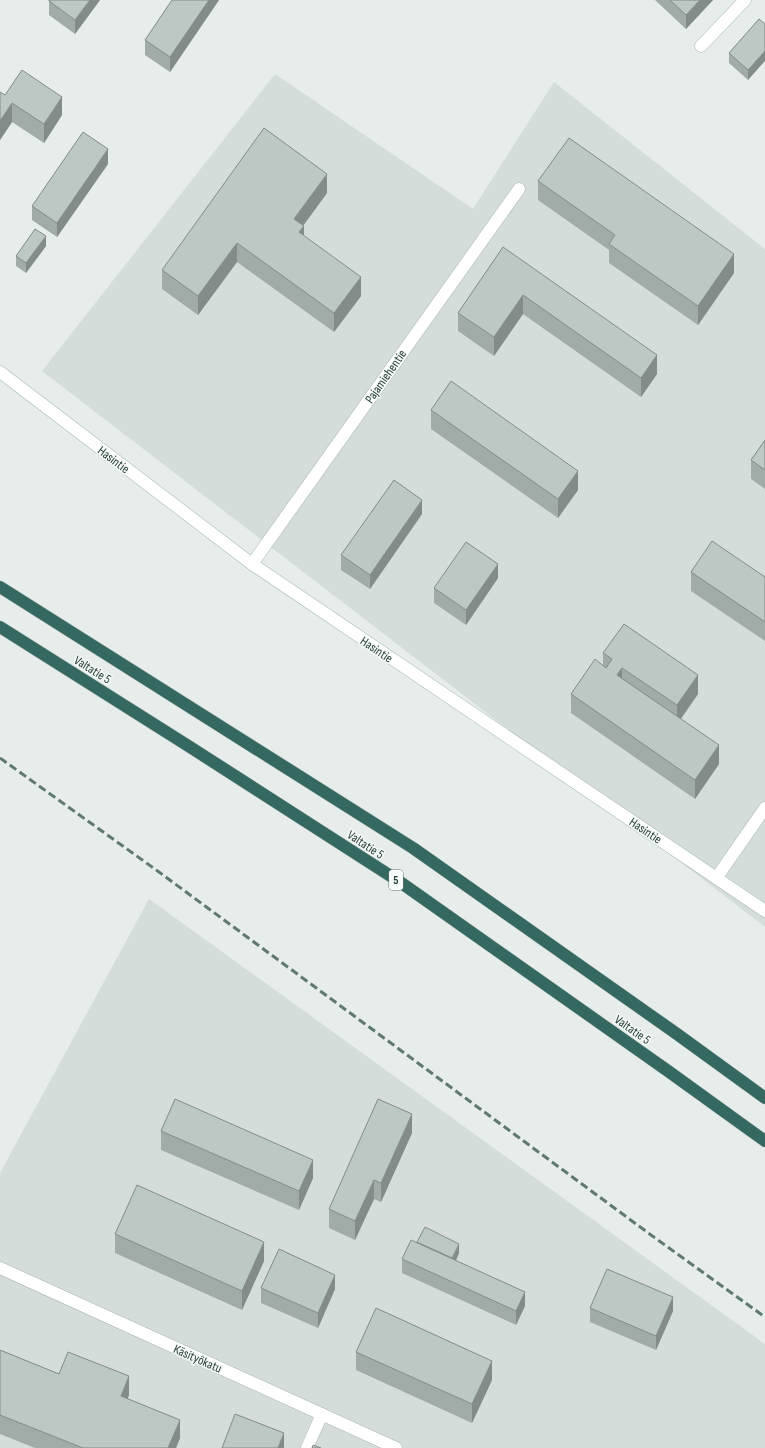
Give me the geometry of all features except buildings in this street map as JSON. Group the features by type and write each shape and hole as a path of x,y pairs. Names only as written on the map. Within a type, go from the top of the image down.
{"highway":[{"name":"Valtatie 5","path":"0,587 413,848 677,1034 765,1098"},
{"name":"Valtatie 5","path":"0,627 400,882 765,1141"}],"street":[{"path":"701,46 745,0"},
{"name":"Pajamiehentie","path":"252,564 519,189"},
{"name":"Hasintie","path":"0,372 252,564 717,877 765,911"},
{"path":"717,877 765,808"},
{"name":"Käsityökatu","path":"0,1268 396,1448"},
{"path":"307,1448 322,1414"}],"shaded area":[{"path":"275,74 473,209 554,82 765,249 765,927 42,371"},
{"path":"149,899 765,1344 765,1448 0,1448 0,1173"}],"railway":[{"path":"0,758 159,872 651,1235 765,1317"}]}
